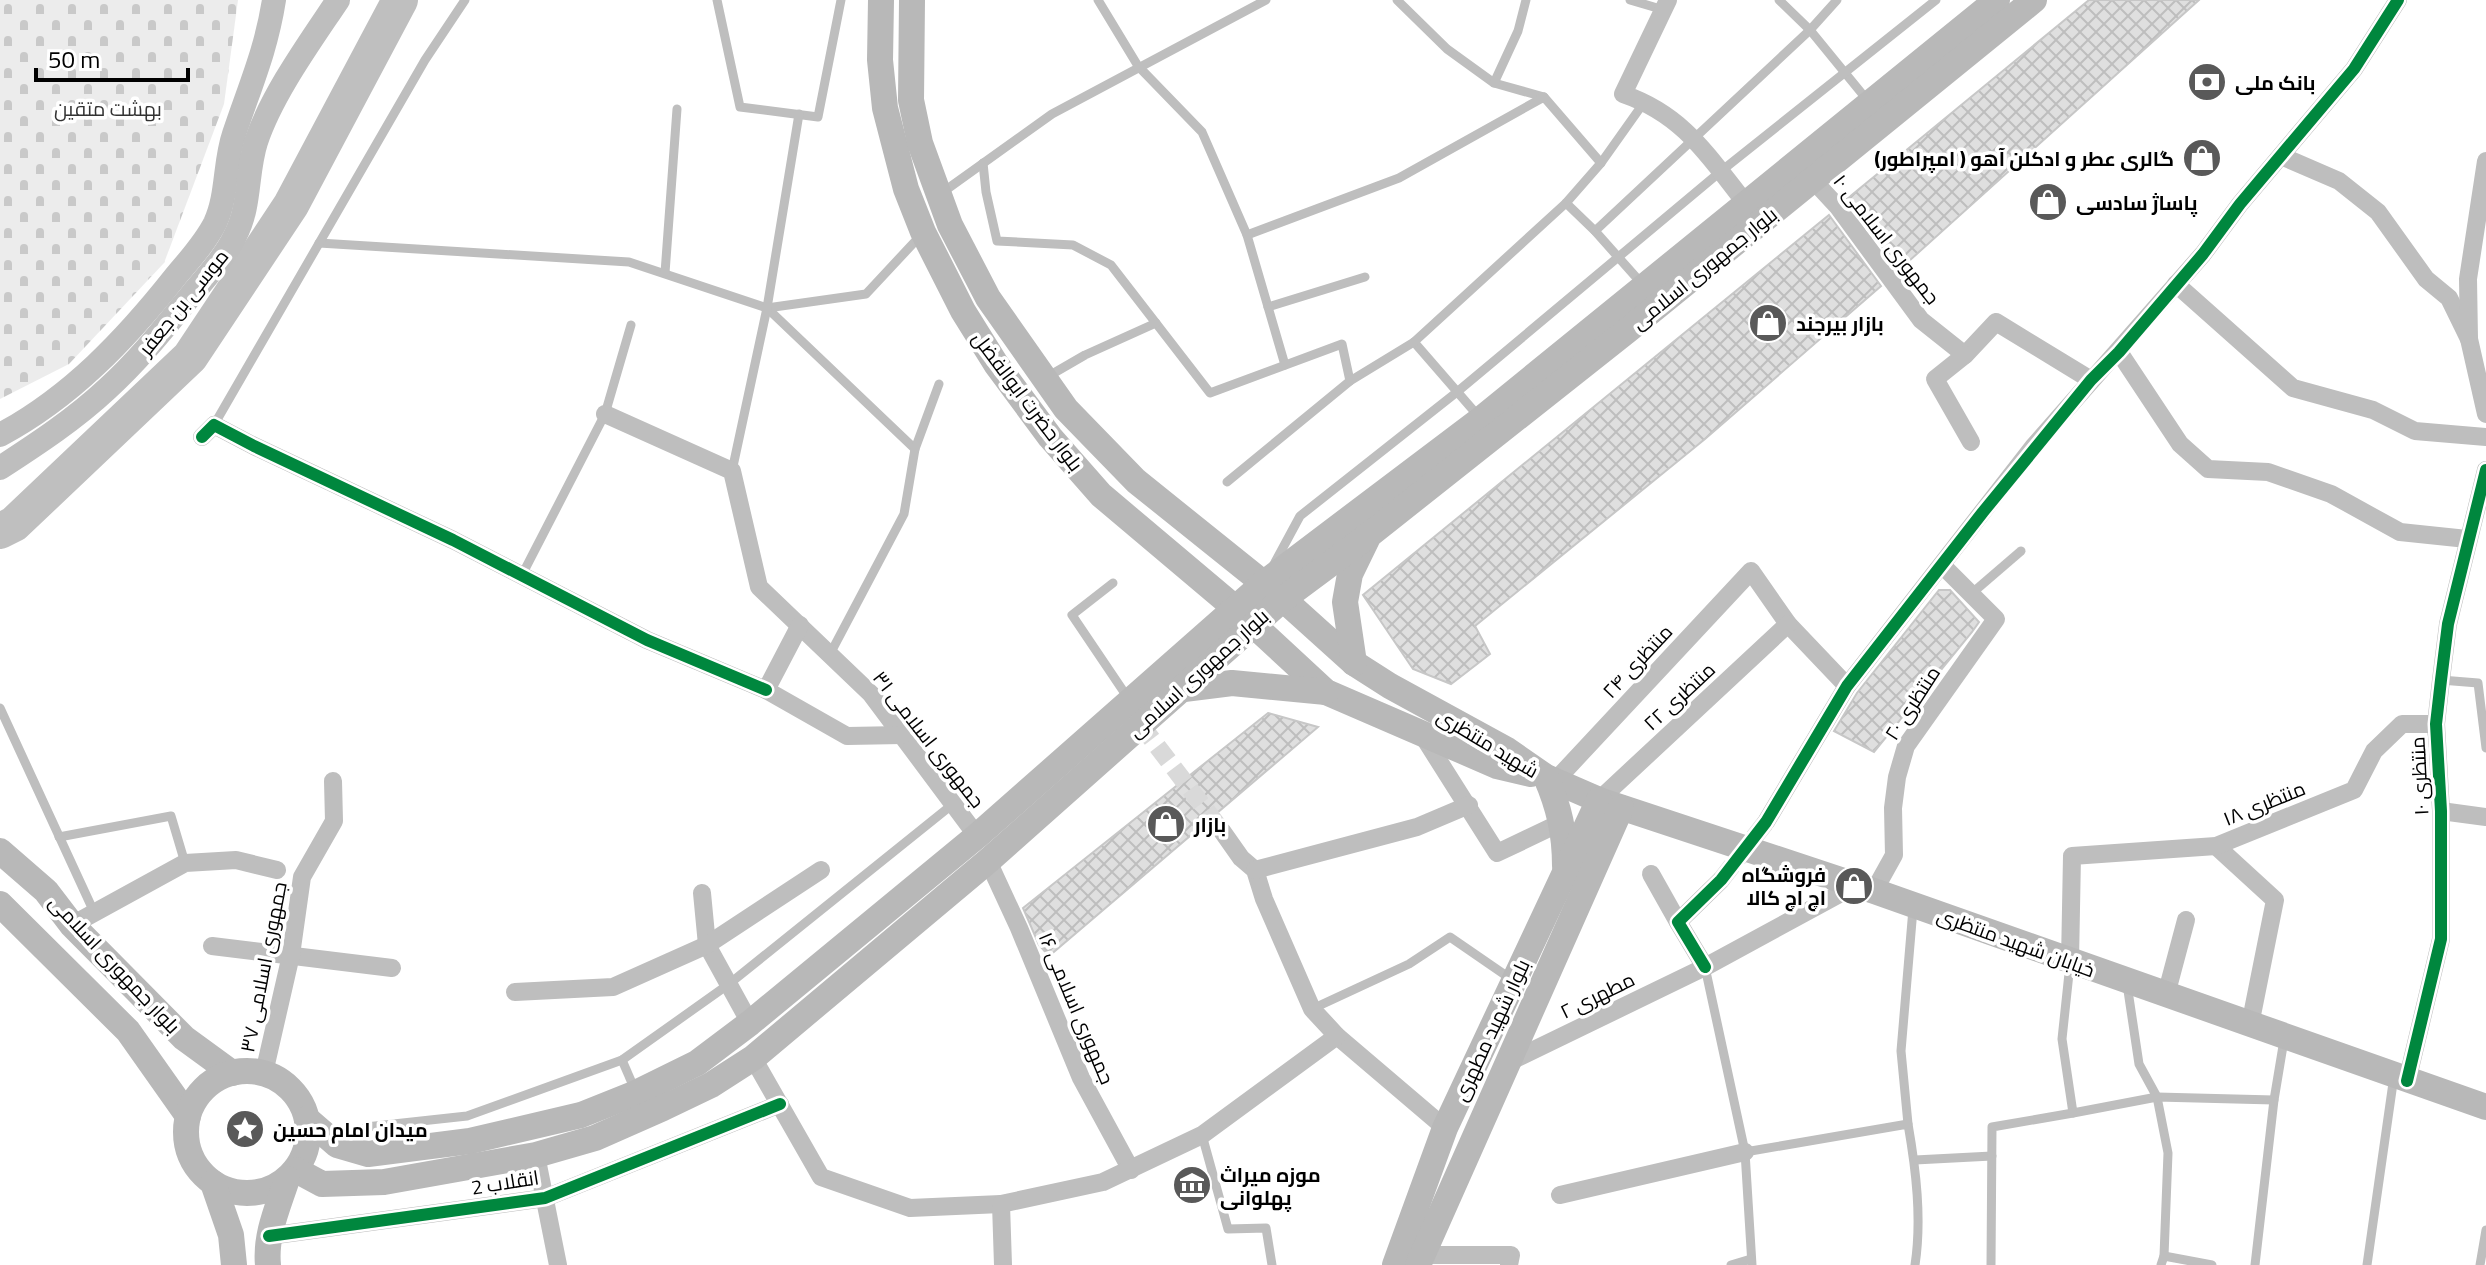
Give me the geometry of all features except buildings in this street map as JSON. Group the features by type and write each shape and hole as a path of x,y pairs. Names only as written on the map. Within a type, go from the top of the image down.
{"main road":[{"name":"بلوار حضرت ابوالفضل","path":"881,0 880,60 885,108 906,189 923,232 971,324 996,364 1050,437 1101,495 1244,616"},
{"name":"بلوار حضرت ابوالفضل","path":"912,0 911,100 920,143 950,225 988,298 1066,409 1136,481 1273,591"},
{"name":"بلوار جمهوری اسلامی","path":"307,1119 337,1145 368,1154 470,1141 567,1118 636,1093 697,1063 977,836 1129,700 1244,616 1481,419 1997,0"},
{"name":"بلوار جمهوری اسلامی","path":"1273,591 1369,535 2034,0"},
{"path":"1354,663 1345,602 1350,574 1369,535"},
{"name":"شهید منتظری","path":"1273,591 1354,663 1507,750 1550,779"},
{"name":"بلوار جمهوری اسلامی","path":"292,1174 322,1184 384,1182 536,1155 595,1138 711,1085 753,1058 988,861 1184,689 1244,616"},
{"name":"شهید منتظری","path":"1244,616 1326,692 1497,766 1550,779"},
{"path":"1184,689 1232,683 1326,692"},
{"path":"1550,779 1562,822 1565,873"},
{"name":"خیابان شهید منتظری","path":"1550,779 1610,804 1913,905 2486,1107"},
{"name":"بلوار شهید مطهری","path":"1395,1265 1445,1128 1565,873 1610,804"},
{"name":"بلوار شهید مطهری","path":"1420,1260 1507,1063 1610,804"},
{"name":"بلوار جمهوری اسلامی","path":"0,851 83,919 184,1038 232,1073"},
{"name":"بلوار جمهوری اسلامی","path":"0,904 128,1031 188,1116"},
{"path":"268,1265 266,1248 269,1236 292,1174 305,1154 309,1137 301,1102 279,1079 264,1073 232,1073 204,1088 188,1116 186,1135 190,1154 199,1170 213,1183 231,1191 247,1193 263,1192 292,1174"},
{"path":"213,1183 231,1235 234,1265"}],"street":[{"name":"موسی بن جعفر","path":"0,435 35,416 90,373 142,318 214,225 221,207 233,135 269,36 274,0"},
{"name":"موسی بن جعفر","path":"0,468 106,391 160,334 222,257 235,237 244,214 256,142 304,51 338,0"},
{"path":"1766,822 1847,686 2033,447 2119,352 2354,69 2398,0"},
{"path":"1666,5 1623,94 1645,101 1666,113 1694,139 1747,205"},
{"path":"2281,156 2339,181 2378,212 2426,279 2449,298 2469,339"},
{"path":"2486,161 2481,228 2468,279 2469,339 2486,414"},
{"name":"جمهوری اسلامی ۱۰","path":"1812,179 1854,228 1921,320 1965,355"},
{"path":"2176,284 2293,388 2373,410 2415,431 2486,437"},
{"path":"1971,442 1935,379 1965,355 1996,322 2091,380"},
{"path":"2119,352 2180,444 2208,469 2268,472 2331,494 2400,532 2467,539"},
{"path":"605,414 732,471"},
{"path":"208,431 254,446 522,575 647,640 766,690 847,736 902,735"},
{"name":"منتظری ۱۰","path":"2400,1078 2441,939 2441,811 2436,724 2448,624 2486,470"},
{"name":"جمهوری اسلامی ۳۱","path":"732,471 759,587 871,694 977,836"},
{"name":"منتظری ۲۰","path":"1864,889 1894,855 1893,808 1897,777 1906,746 1996,619 1943,566"},
{"name":"منتظری ۲۴","path":"1550,779 1751,571 1788,624"},
{"path":"1788,624 1847,686"},
{"name":"منتظری ۲۲","path":"1610,804 1788,624"},
{"path":"766,690 800,625"},
{"name":"منتظری ۱۸","path":"2070,961 2072,856 2216,846 2354,790 2374,751 2402,724 2436,724"},
{"path":"1423,736 1497,853 1562,822"},
{"name":"جمهوری اسلامی ۳۷","path":"264,1073 291,955 302,877 334,821 333,781"},
{"path":"1255,870 1417,827 1469,805"},
{"path":"2441,811 2486,817"},
{"path":"1222,831 1241,858 1255,870 1264,899 1312,1009 1337,1036 1445,1128"},
{"path":"2216,846 2275,900 2250,1025"},
{"path":"83,919 185,863 236,860 277,870"},
{"name":"جمهوری اسلامی ۱۶","path":"988,861 1081,1078 1131,1170"},
{"path":"515,992 613,987 707,945 821,870"},
{"path":"1651,874 1705,967"},
{"path":"1678,922 1721,880"},
{"name":"مطهری ۲","path":"1507,1063 1864,889"},
{"path":"702,893 707,945 750,1023"},
{"path":"2166,995 2186,920"},
{"path":"212,946 392,968"},
{"path":"753,1058 821,1177 910,1208 1001,1204 1103,1182 1202,1135 1337,1036"},
{"name":"انقلاب 2","path":"269,1236 545,1198 780,1104"},
{"path":"1560,1195 1745,1152"},
{"path":"536,1155 558,1265"},
{"path":"1001,1204 1003,1265"},
{"path":"1420,1260 1511,1255 1509,1265"}],"lane":[{"path":"208,431 425,60 465,0"},
{"path":"717,0 740,107 818,117 841,0"},
{"path":"1098,0 1138,66 1202,132 1247,235 1285,365"},
{"path":"939,195 1052,114 1266,0"},
{"path":"1397,0 1447,49 1494,83 1544,97 1601,163"},
{"path":"1494,83 1518,31 1526,0"},
{"path":"1630,0 1666,5"},
{"path":"1779,0 1810,30 1871,103"},
{"path":"1595,231 1810,30 1837,0"},
{"path":"1273,591 1300,516 1457,392 1720,172 1936,0"},
{"path":"1247,235 1399,178 1544,97"},
{"path":"1227,482 1350,381 1414,342 1566,203 1601,163 1645,101"},
{"path":"665,273 677,109"},
{"name":"جمهوری اسلامی ۳۱","path":"732,471 767,308 799,114"},
{"path":"983,163 997,241 1073,245 1111,265 1210,393 1342,344 1350,381"},
{"path":"1566,203 1645,288"},
{"path":"767,308 866,294 923,232"},
{"path":"319,243 629,262 767,308 915,449"},
{"path":"1268,307 1365,277"},
{"path":"1044,379 1085,355 1156,323"},
{"path":"522,575 605,414 631,325"},
{"path":"1414,342 1481,419"},
{"path":"829,656 904,514 915,449 939,384"},
{"path":"1971,594 2021,551"},
{"path":"1113,583 1072,615 1129,700"},
{"path":"2441,680 2478,683 2486,748"},
{"path":"0,708 59,837 83,919"},
{"path":"366,1127 467,1116 622,1060 729,984 953,804"},
{"path":"59,837 171,816 185,863"},
{"path":"1913,905 1901,1051 1915,1160 1918,1245 1915,1265"},
{"path":"1312,1009 1409,964 1450,937 1514,981"},
{"path":"2070,961 2062,1039 2073,1113"},
{"path":"1705,967 1745,1152 1752,1262 1731,1265"},
{"path":"2126,981 2139,1064 2157,1097 2168,1153 2162,1260 2212,1265"},
{"path":"2255,1265 2284,1037"},
{"path":"622,1060 636,1093"},
{"path":"2367,1265 2400,1078"},
{"path":"1991,1265 1992,1127 2157,1097 2274,1100"},
{"path":"1745,1152 1908,1124"},
{"path":"1202,1135 1228,1229 1266,1228 1272,1265"},
{"path":"1915,1160 1992,1156"},
{"path":"2480,1265 2486,1230"}],"green space":[{"name":"بهشت متقین","path":"0,0 238,0 224,104 164,263 69,364 0,399"}],"waterway":[{"path":"0,531 14,524 190,357 291,205 400,0"}],"tunnel":[{"path":"1141,725 1222,831"},
{"path":"1721,880 1766,822"}],"cycle path":[{"path":"1705,967 1678,922 1721,880 1766,822 1847,686 2091,380 2203,254 2240,204 2354,69 2398,0"},
{"path":"202,437 214,425 453,540 647,640 766,690"},
{"path":"2407,1081 2441,939 2441,811 2436,724 2448,624 2486,470"},
{"path":"269,1236 545,1198 780,1104"}],"place":[{"name":"بانک ملی","path":"2207,82"},
{"name":"گالرى عطر و ادكلن آهو ( امپراطور)","path":"2202,158"},
{"name":"پاساژ سادسی","path":"2048,202"},
{"name":"بازار بیرجند","path":"1768,323"},
{"name":"بازار","path":"1166,824"},
{"name":"فروشگاه اچ اچ کالا","path":"1854,886"},
{"name":"میدان امام حسین","path":"245,1129"},
{"name":"موزه میراث پهلوانی","path":"1192,1185"}]}
